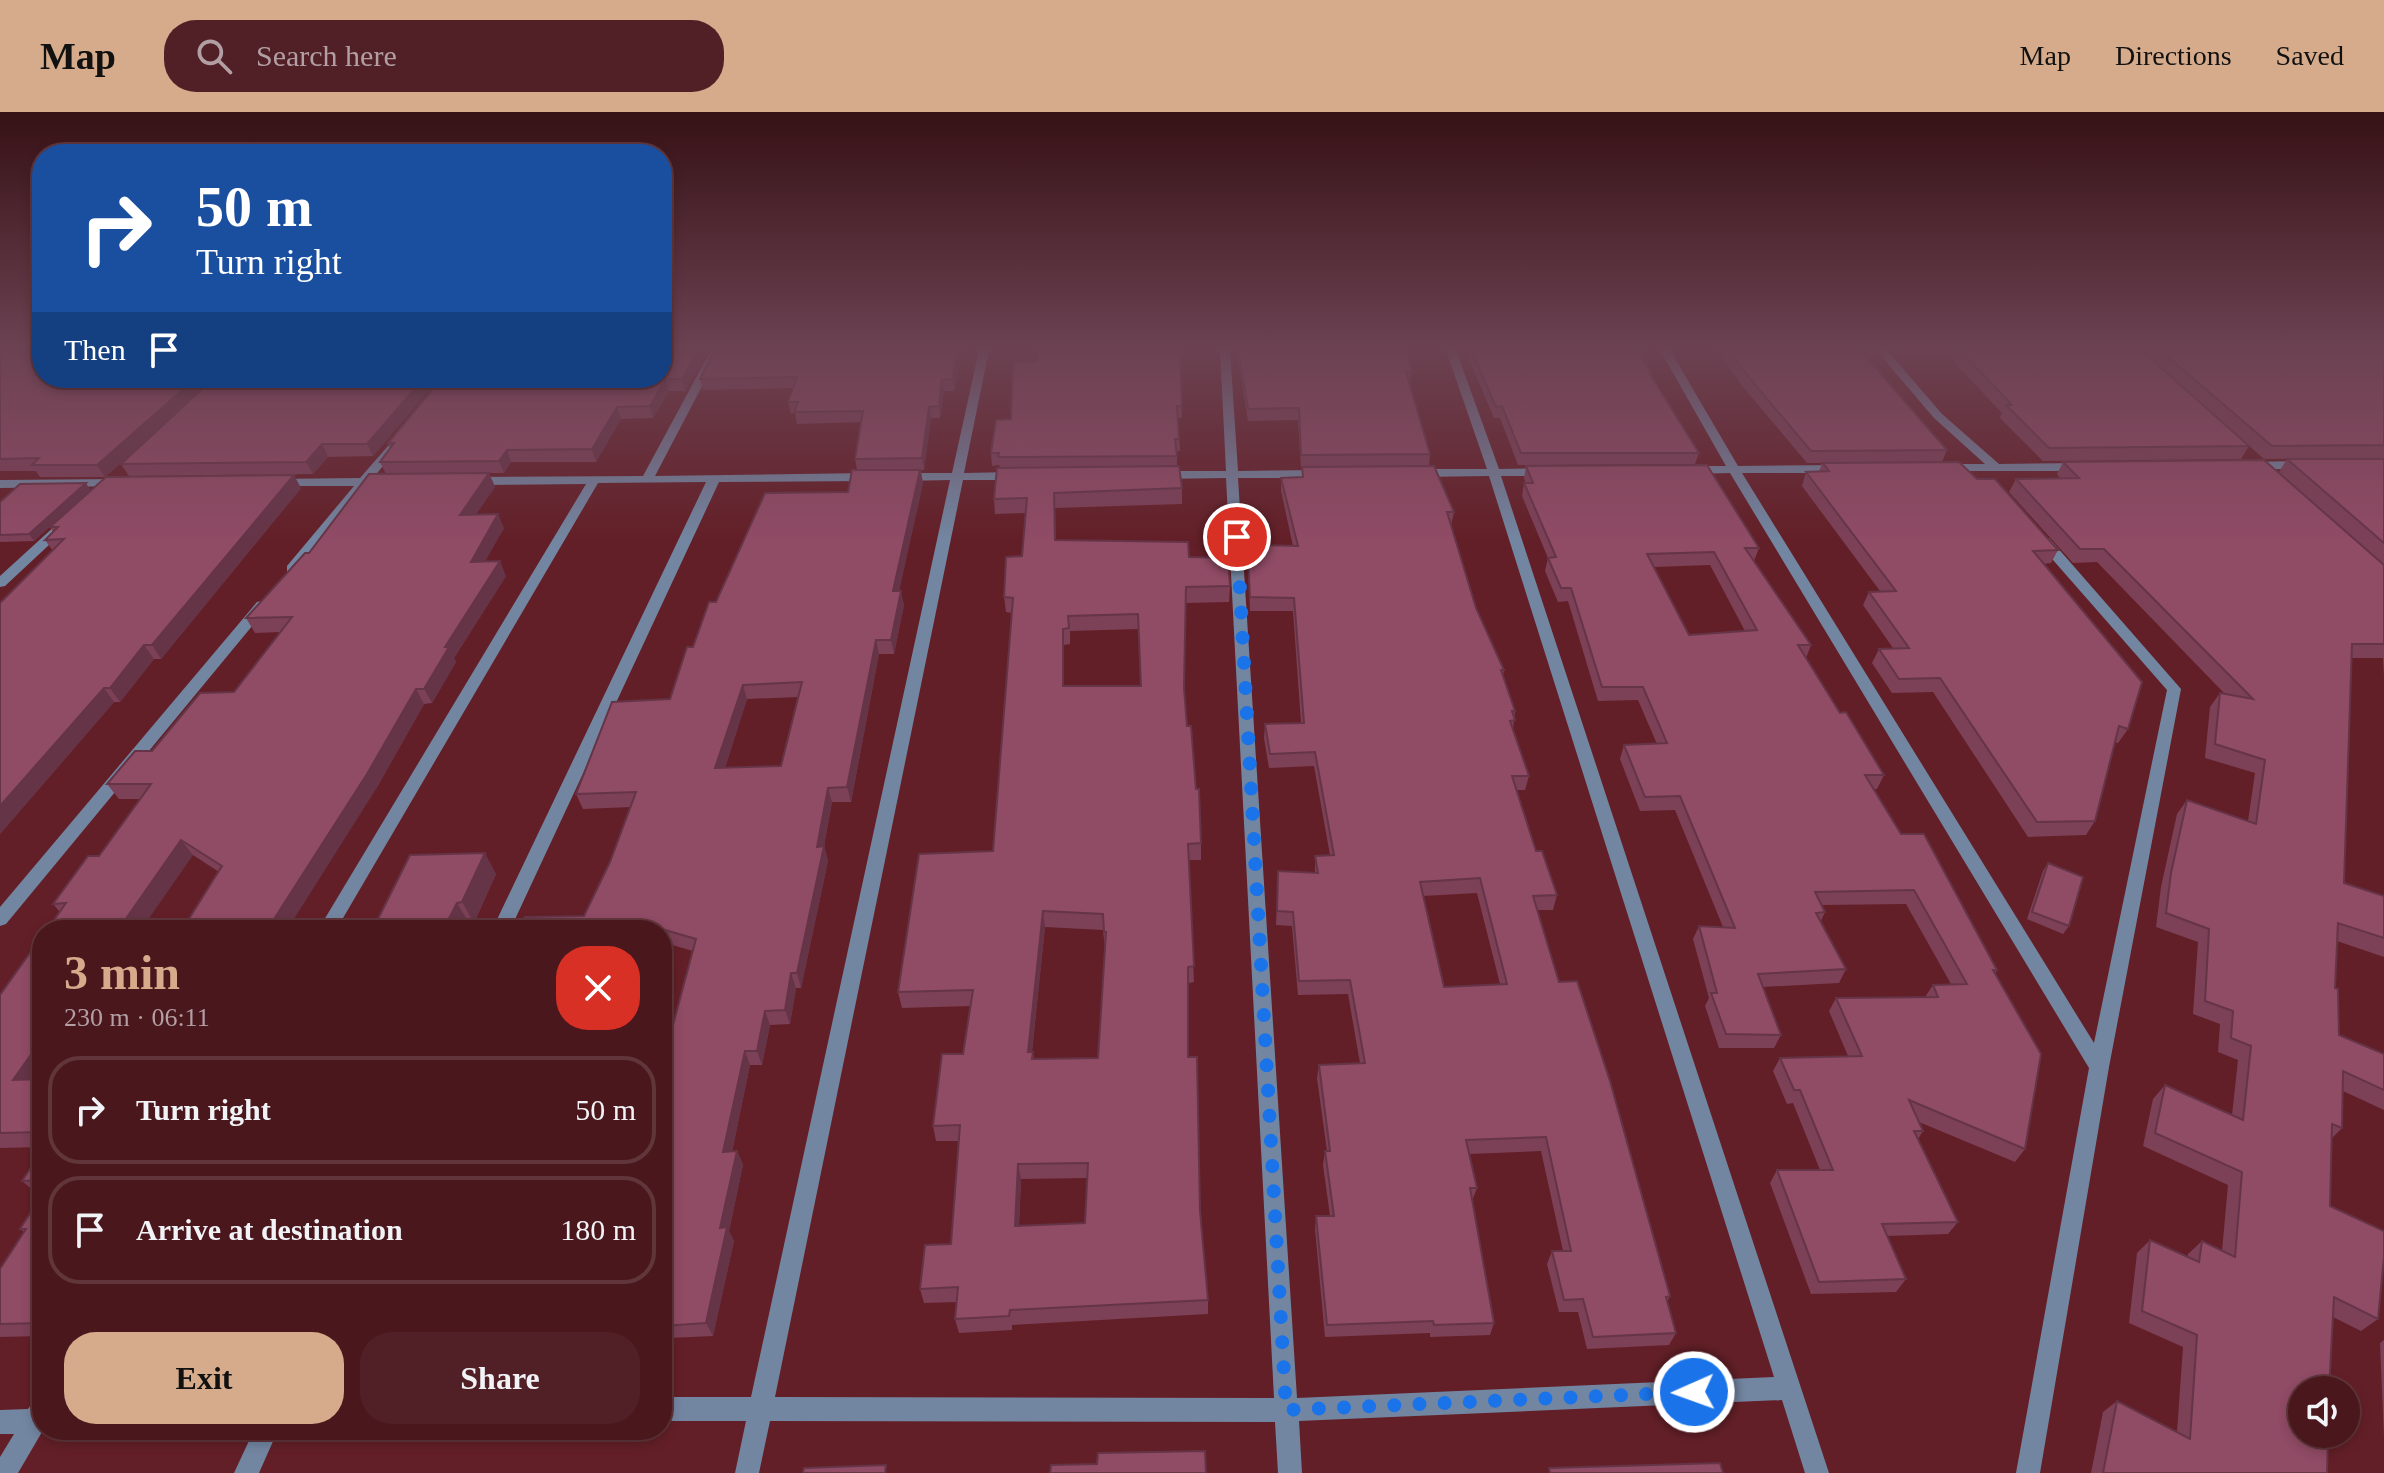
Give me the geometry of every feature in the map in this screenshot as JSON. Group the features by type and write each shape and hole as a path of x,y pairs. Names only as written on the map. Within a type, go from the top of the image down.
{"street":[{"path":"647,479 682,414"},
{"path":"747,1473 972,414"},
{"path":"1229,414 1290,1473"},
{"path":"1473,414 1817,1473"},
{"path":"1702,414 2099,1067"},
{"path":"1936,414 1990,474"},
{"path":"0,919 402,436"},
{"path":"2245,460 2270,476"},
{"path":"2258,466 2321,465"},
{"path":"1933,468 1990,474 2089,467"},
{"path":"1674,471 1856,469"},
{"path":"1402,473 1554,472"},
{"path":"1142,475 1340,473"},
{"path":"457,481 1021,476"},
{"path":"99,493 111,483 124,478"},
{"path":"506,920 714,479"},
{"path":"333,920 594,480"},
{"path":"270,482 395,482"},
{"path":"0,484 111,483"},
{"path":"0,583 77,513"},
{"path":"2028,1473 2099,1067 2174,689 2031,527"},
{"path":"672,1409 1286,1410 1788,1388"},
{"path":"0,1422 32,1418"},
{"path":"4,1473 32,1429"},
{"path":"246,1473 261,1440"}],"building":[{"path":"0,414 156,414 97,465 32,465 39,458 0,459"},
{"path":"176,414 393,414 367,444 322,444 306,462 121,464"},
{"path":"412,414 613,414 592,449 507,450 499,461 380,462 394,443 388,443"},
{"path":"863,414 928,414 922,458 855,459"},
{"path":"1011,414 1177,414 1177,456 998,457 999,453 991,453 996,420 1011,419"},
{"path":"1299,414 1418,414 1430,454 1301,455"},
{"path":"1505,414 1675,414 1699,453 1521,453"},
{"path":"1779,414 1915,414 1947,450 1811,451"},
{"path":"2015,414 2212,414 2249,446 2049,448"},
{"path":"2234,414 2384,414 2384,445 2272,446"},
{"path":"2287,459 2384,459 2384,543"},
{"path":"2264,460 2384,565 2384,644 2352,644 2344,883 2384,896 2384,938 2338,923 2335,988 2338,989 2339,1035 2384,1054 2384,1090 2343,1071 2342,1128 2332,1124 2330,1206 2384,1231 2378,1319 2334,1297 2330,1376 2288,1376 2288,1448 2328,1448 2327,1473 2103,1473 2117,1401 2190,1439 2197,1335 2142,1311 2150,1240 2199,1262 2202,1241 2235,1257 2242,1172 2155,1133 2165,1085 2243,1120 2251,1046 2231,1038 2233,1011 2205,1001 2209,929 2166,913 2187,800 2256,824 2265,760 2215,744 2220,693 2253,699 2104,549 2080,549 2016,479 2079,478 2063,462"},
{"path":"1959,462 1977,479 1995,479 2058,550 2033,551 2142,682 2128,729 2119,726 2095,821 2037,822 1940,678 1899,679 1879,649 1909,648 1869,592 1896,591 1806,472 1829,471 1823,463"},
{"path":"1707,465 1759,548 1745,548 1811,645 1798,645 1840,713 1846,712 1884,775 1865,775 1901,834 1924,834 1997,970 1993,970 2041,1054 2025,1149 1909,1100 1923,1131 1914,1131 1958,1222 1882,1224 1906,1279 1819,1282 1777,1170 1833,1170 1800,1090 1794,1090 1780,1058 1862,1056 1836,998 1938,997 1933,985 1967,984 1914,890 1815,892 1825,912 1816,913 1846,969 1758,974 1781,1035 1726,1034 1711,993 1717,993 1699,926 1735,928 1680,796 1645,797 1624,745 1667,743 1643,687 1602,687 1571,588 1561,588 1548,558 1556,557 1524,483 1533,483 1526,466","holes":["1714,552 1757,630 1689,635 1647,554"]},
{"path":"1179,466 1182,488 1054,493 1055,540 1188,542 1189,557 1228,558 1230,586 1186,587 1184,688 1187,726 1191,726 1196,789 1199,789 1201,843 1188,844 1194,966 1188,967 1188,1057 1197,1057 1200,1211 1208,1300 1010,1310 1009,1316 955,1319 958,1287 920,1289 925,1245 951,1244 960,1125 933,1126 942,1054 963,1054 973,990 898,992 919,854 993,851 1013,598 1004,597 1006,557 1022,556 1027,498 994,499 997,468","holes":["1138,614 1141,686 1063,686 1063,629 1069,628 1068,616","1043,911 1103,914 1106,932 1098,1058 1032,1059 1033,1052 1028,1052","1088,1163 1085,1223 1015,1226 1018,1164"]},
{"path":"1434,466 1454,512 1447,512 1476,608 1504,670 1501,670 1515,711 1512,711 1515,720 1510,721 1529,776 1512,776 1536,851 1542,851 1557,895 1533,896 1559,982 1577,981 1610,1081 1670,1296 1666,1297 1676,1333 1593,1337 1583,1299 1564,1300 1552,1251 1571,1251 1546,1137 1466,1140 1477,1188 1470,1188 1494,1323 1434,1325 1433,1321 1327,1325 1316,1216 1334,1216 1325,1151 1330,1151 1319,1065 1365,1063 1350,980 1299,981 1293,912 1277,911 1278,871 1318,873 1315,856 1334,855 1315,752 1270,754 1265,724 1304,723 1294,598 1250,597 1248,560 1260,560 1259,545 1298,546 1281,478 1303,477 1302,467","holes":["1480,878 1507,984 1444,987 1420,882"]},
{"path":"852,470 920,470 893,591 901,591 891,640 876,640 847,787 828,788 817,847 824,846 797,973 791,973 785,1010 765,1011 757,1051 745,1051 723,1152 737,1151 720,1228 727,1227 706,1323 672,1325 672,1029 696,939 672,932 672,920 523,920 525,917 584,916 610,862 636,792 576,794 612,702 670,699 687,647 693,647 709,602 716,602 765,493 848,492","holes":["802,682 781,766 715,768 743,685"]},
{"path":"489,473 460,515 498,514 471,562 500,561 445,647 449,647 424,689 416,689 367,774 273,920 188,920 222,866 181,840 125,920 54,920 66,903 53,904 88,856 99,856 151,784 107,784 135,751 152,751 200,693 234,692 292,617 246,618 305,553 309,553 369,474"},
{"path":"294,475 152,645 144,645 110,688 104,688 0,806 0,603 64,539 45,540 58,527 50,527 106,477"},
{"path":"86,483 29,534 0,535 0,502 20,484"},
{"path":"485,853 462,902 457,903 448,920 378,920 410,855"},
{"path":"2048,863 2083,877 2069,926 2032,912"},
{"path":"32,950 32,1053 13,1080 32,1079 32,1132 0,1133 0,995"},
{"path":"32,1166 32,1180 22,1181"},
{"path":"32,1210 32,1323 0,1324 0,1269 26,1229 20,1229"},
{"path":"1205,1451 1206,1473 1050,1473 1051,1465 1097,1464 1098,1453"},
{"path":"1720,1463 1723,1473 1550,1473 1549,1468"},
{"path":"886,1465 885,1473 803,1473 804,1468"}],"route":[{"path":"1237,537 1286,1410 1694,1392"}]}
